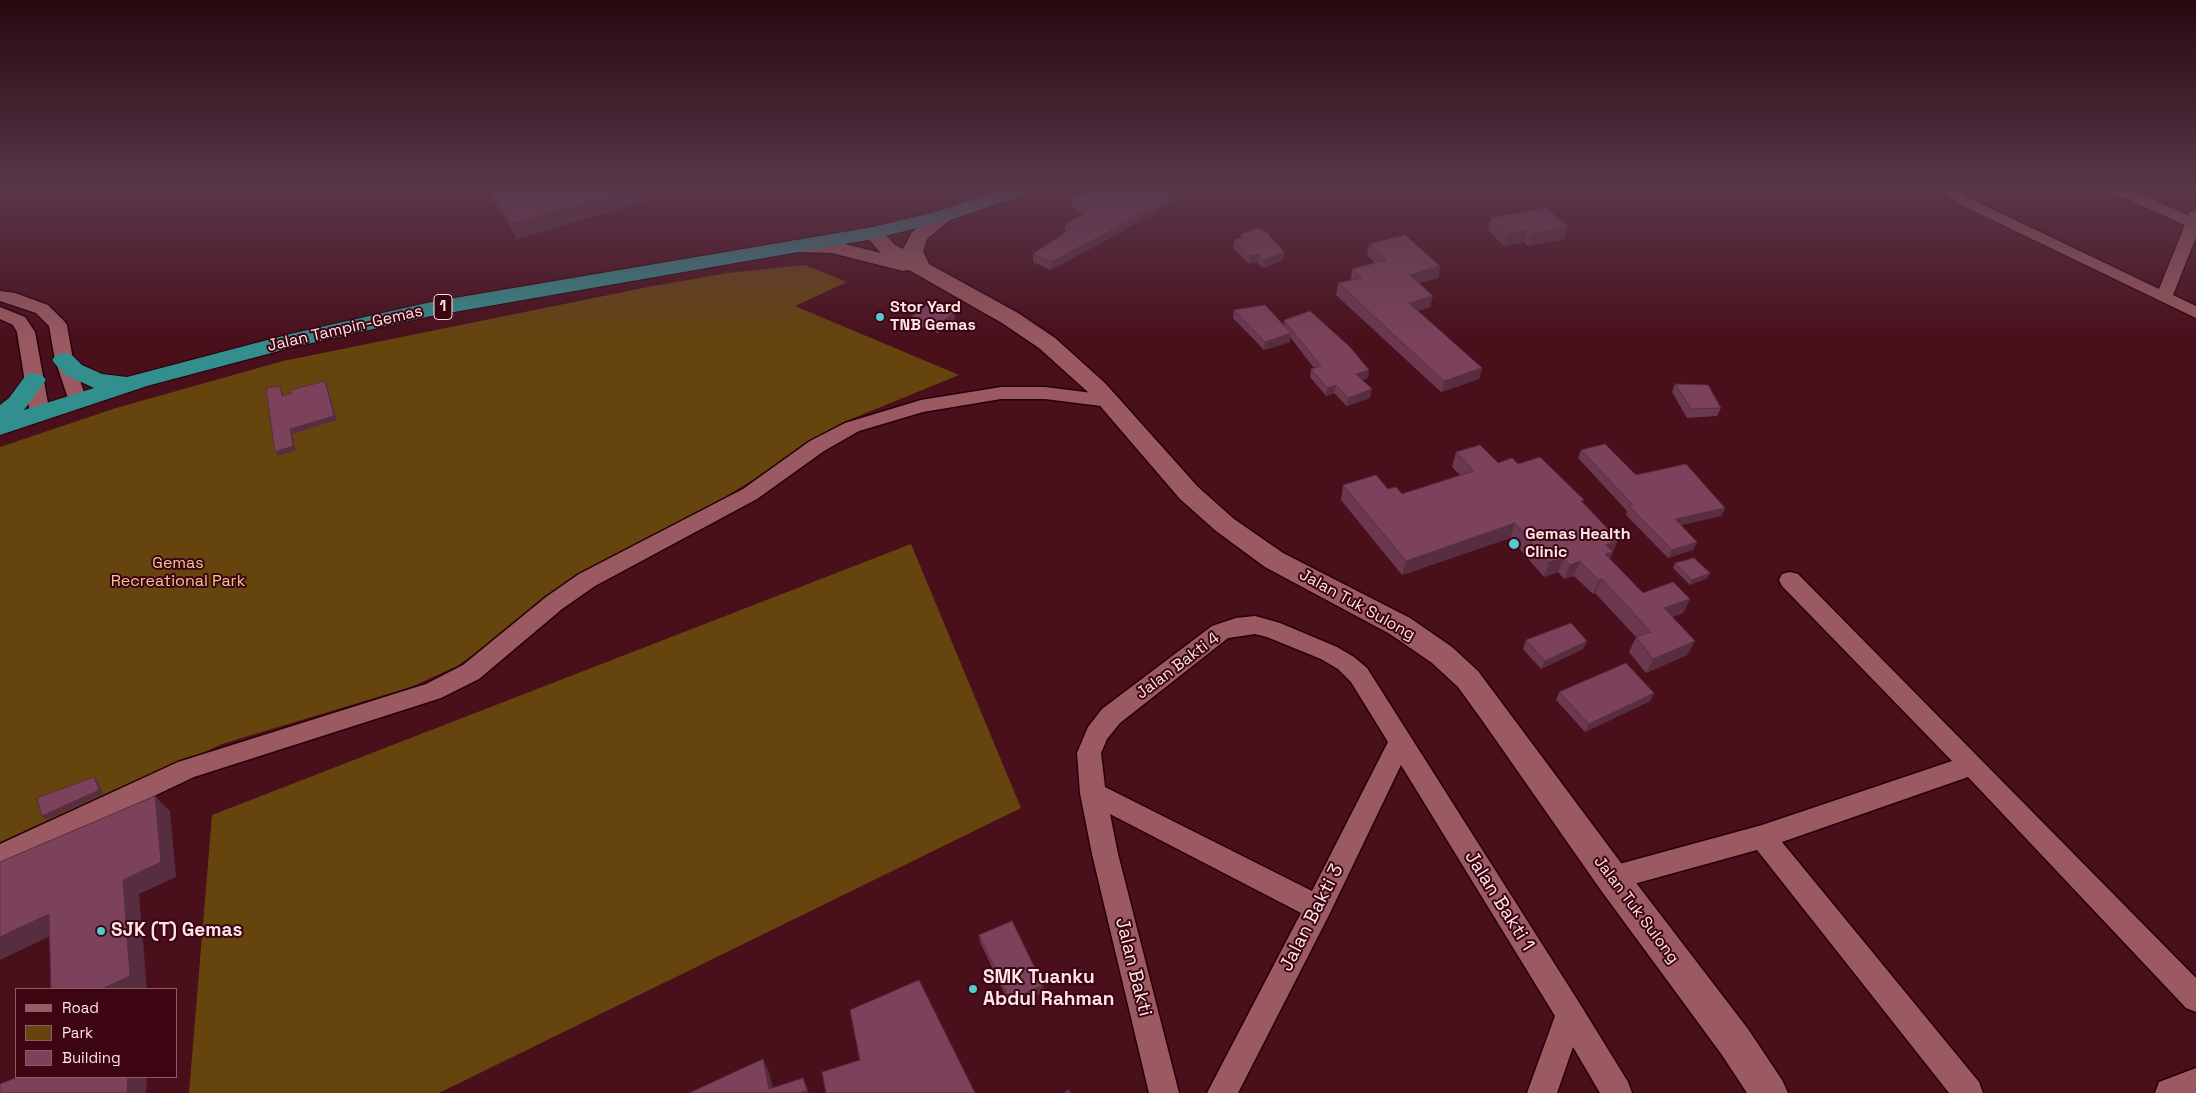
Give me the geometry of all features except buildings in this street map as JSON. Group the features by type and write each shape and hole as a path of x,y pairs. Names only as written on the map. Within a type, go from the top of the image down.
{"highway":[{"name":"Jalan Tampin-Gemas","path":"0,427 139,381 290,341 431,309 825,241"},
{"path":"64,360 74,370 97,381 126,384 139,381"},
{"path":"0,418 18,403 34,380"}],"street":[{"name":"Jalan Tuk Sulong","path":"881,241 888,249 921,269 1010,318 1071,362 1189,493 1225,524 1274,560 1400,626 1442,655 1468,679 1612,878 1735,1042 1770,1093"},
{"path":"916,241 913,251 921,269"},
{"path":"2047,241 2196,313"},
{"path":"2164,297 2187,241"},
{"path":"795,246 832,247 921,269"},
{"path":"0,296 26,302 42,309 58,325 64,360 78,401"},
{"path":"0,312 12,317 24,327 40,414"},
{"path":"0,857 186,769 433,691 471,672 554,603 587,580 750,494 817,446 852,427 921,406 1002,393 1045,393 1109,402"},
{"path":"1790,580 1972,764 2196,998"},
{"name":"Jalan Bakti 4","path":"1103,841 1093,793 1089,753 1097,734 1111,716 1220,632 1236,627 1255,625 1272,629 1329,653 1346,663 1359,675 1380,709"},
{"name":"Jalan Bakti 1","path":"1380,709 1617,1093"},
{"name":"Jalan Bakti 3","path":"1222,1093 1318,908 1400,742"},
{"path":"1612,878 1762,836 1972,764"},
{"path":"1093,793 1318,908"},
{"path":"1762,836 1968,1093"},
{"name":"Jalan Bakti","path":"1103,841 1164,1093"},
{"path":"1542,1093 1570,1014"},
{"path":"2170,1093 2196,1083"}],"green space":[{"name":"Gemas Recreational Park","path":"805,265 847,282 795,306 959,375 844,422 804,444 772,468 725,497 621,552 457,666 411,687 222,744 0,848 0,447 116,408 283,361 648,287 727,273"},
{"path":"911,544 1021,808 439,1093 189,1093 212,815"}],"place":[{"name":"Stor Yard TNB Gemas","path":"880,317"},
{"name":"Gemas Health Clinic","path":"1514,544"},
{"name":"SJK (T) Gemas","path":"101,931"},
{"name":"SMK Tuanku Abdul Rahman","path":"973,989"}]}
